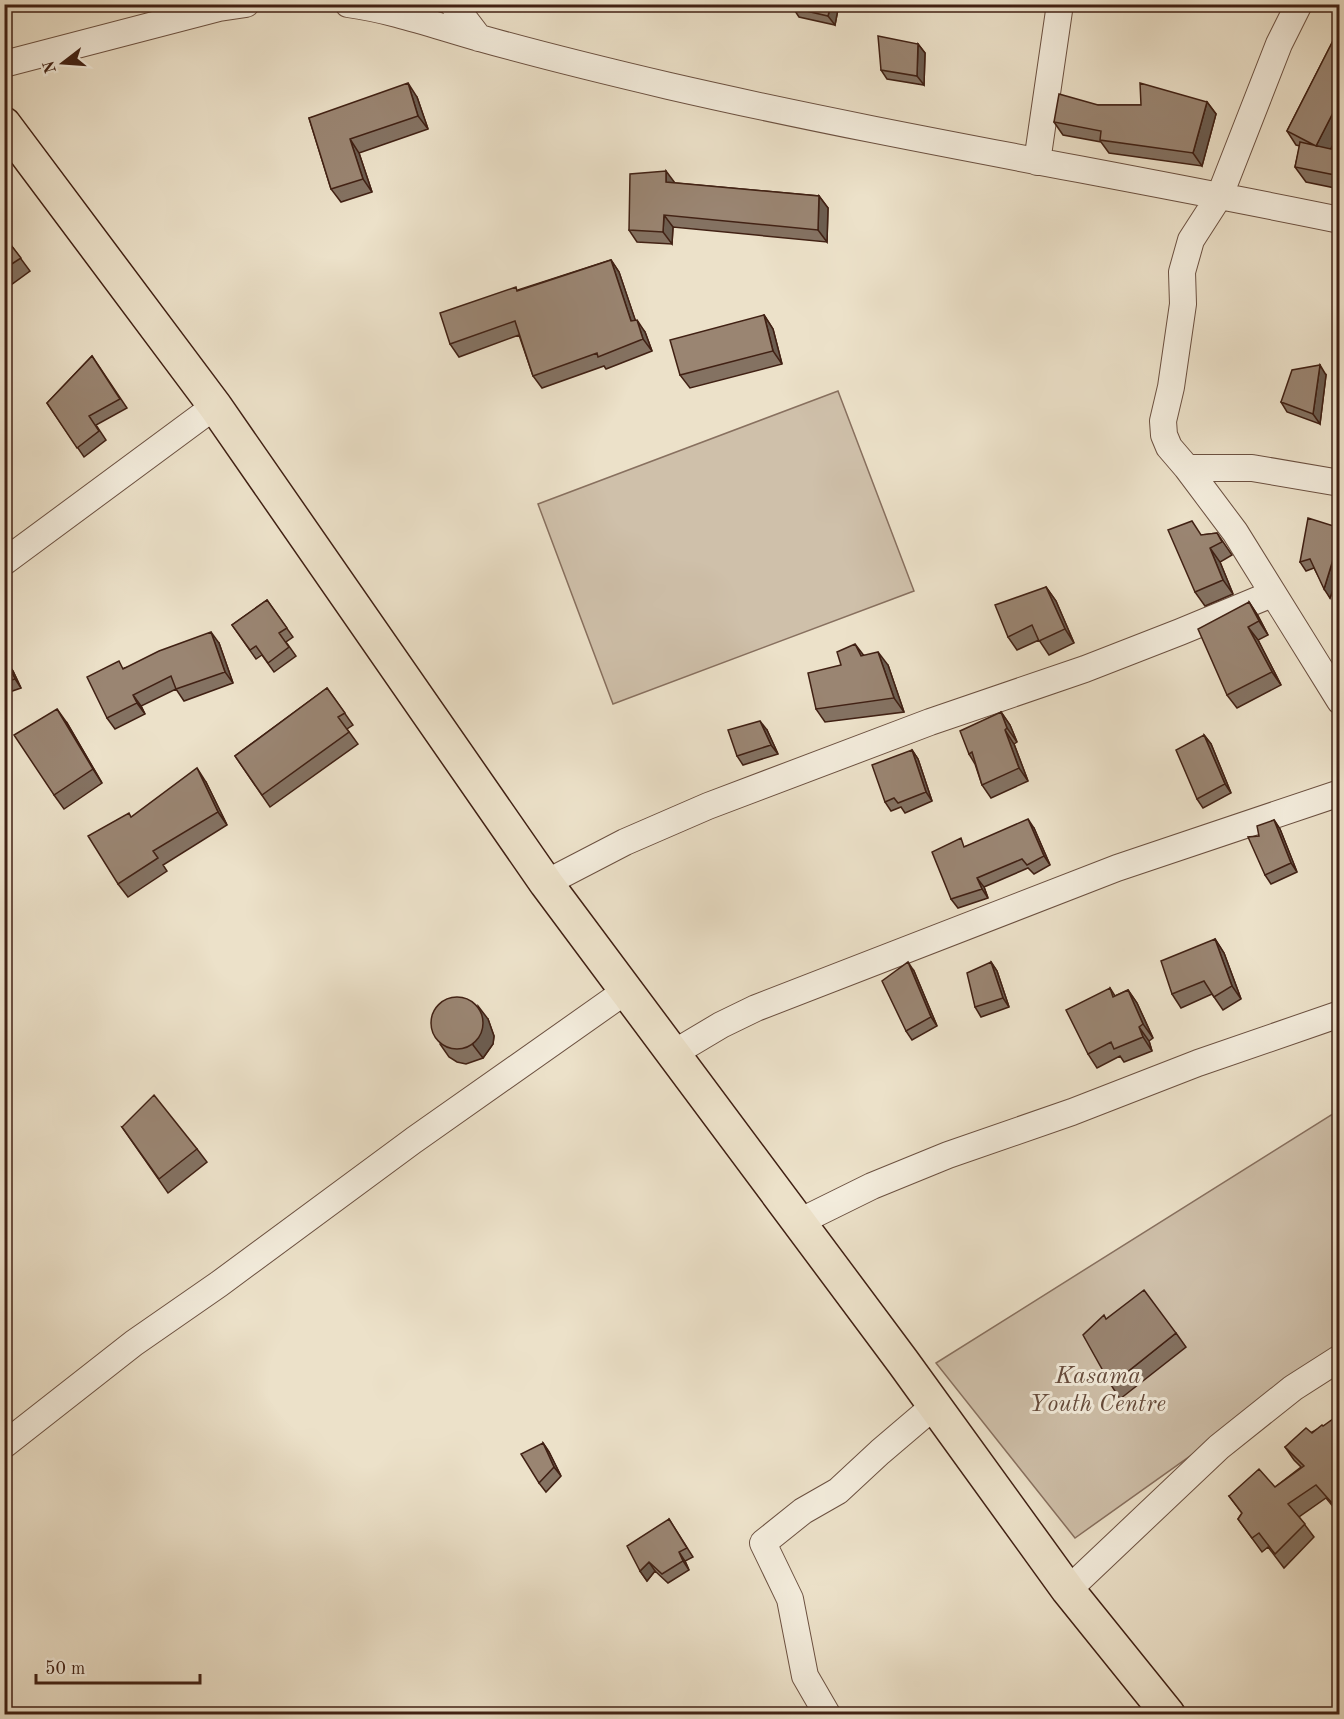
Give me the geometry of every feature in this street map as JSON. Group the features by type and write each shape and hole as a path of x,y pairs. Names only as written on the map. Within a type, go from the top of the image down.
{"main road":[{"path":"4,124 215,406 546,883 799,1222 1068,1590 1168,1714"}],"street":[{"path":"4,64 219,8 246,4"},
{"path":"348,4 375,8 479,38 703,93 855,127 1220,195 1340,220"},
{"path":"453,4 479,38"},
{"path":"1037,162 1060,4"},
{"path":"1299,4 1279,44 1220,195 1191,240 1182,272 1183,304 1171,387 1163,421 1164,435 1169,447 1235,532 1340,701"},
{"path":"4,562 215,406"},
{"path":"1187,468 1252,468 1340,483"},
{"path":"546,883 625,842 708,806 930,722 1085,669 1272,594"},
{"path":"674,1053 721,1025 766,1004 1117,868 1340,793"},
{"path":"4,1446 134,1343 219,1284 414,1140 627,990"},
{"path":"799,1222 872,1186 948,1155 1072,1112 1198,1063 1340,1014"},
{"path":"1068,1590 1219,1447 1293,1388 1340,1358"},
{"path":"827,1714 805,1676 790,1599 763,1543 803,1511 838,1491 934,1406"}],"green space":[{"path":"838,391 914,591 613,704 538,504"},
{"name":"Kasama Youth Centre","path":"1339,1110 1339,1350 1075,1538 936,1363"}],"building":[{"path":"794,4 831,4 828,16 793,8"},
{"path":"1340,27 1340,99 1316,146 1287,131"},
{"path":"878,36 918,44 917,76 881,70"},
{"path":"408,83 418,116 350,139 363,179 331,189 309,118"},
{"path":"1140,83 1207,102 1193,153 1100,140 1101,131 1054,122 1059,94 1098,105 1141,105"},
{"path":"1300,142 1340,151 1340,176 1295,167"},
{"path":"666,171 666,182 819,196 818,230 664,215 663,232 629,230 630,174"},
{"path":"4,236 21,258 4,269"},
{"path":"611,260 631,321 637,320 643,339 598,357 597,353 533,376 515,321 450,344 440,313 516,287 517,291"},
{"path":"764,315 773,351 680,375 670,340"},
{"path":"92,356 120,399 89,416 99,431 77,448 47,403"},
{"path":"1320,365 1313,414 1281,402 1292,370"},
{"path":"1308,518 1340,528 1340,551 1336,550 1324,589 1310,559 1300,562"},
{"path":"1192,521 1201,535 1217,533 1222,542 1210,548 1223,580 1195,592 1168,530"},
{"path":"1046,587 1065,629 1039,641 1032,625 1008,637 995,605"},
{"path":"267,600 287,628 279,633 289,647 268,663 256,646 250,650 232,625"},
{"path":"1249,602 1259,621 1248,627 1272,672 1227,695 1198,629"},
{"path":"211,632 225,672 176,689 171,676 133,695 137,703 107,718 87,677 119,661 123,669 159,651"},
{"path":"855,644 861,656 878,652 894,698 816,709 808,673 841,665 837,652"},
{"path":"7,662 15,679 4,682 4,663"},
{"path":"327,688 345,713 338,717 349,732 262,795 235,756"},
{"path":"57,709 93,769 54,795 14,735"},
{"path":"1001,712 1019,768 982,785 972,752 969,754 960,731"},
{"path":"760,721 771,745 737,756 728,730"},
{"path":"1204,735 1225,784 1197,799 1176,750"},
{"path":"912,750 926,792 898,803 894,798 885,802 872,765"},
{"path":"197,768 218,812 153,851 158,858 118,884 88,836 129,813 131,817"},
{"path":"1028,819 1044,856 1027,865 1022,859 977,878 982,889 951,899 932,852 961,838 964,847"},
{"path":"1274,820 1291,863 1265,875 1248,837 1259,836 1257,826"},
{"path":"1215,939 1232,986 1214,997 1204,981 1172,994 1161,961"},
{"path":"908,962 931,1017 906,1031 882,981"},
{"path":"991,962 1003,998 975,1007 967,973"},
{"path":"1110,988 1113,997 1128,990 1143,1024 1139,1027 1143,1037 1114,1049 1111,1042 1088,1054 1066,1010"},
{"path":"452,997 462,997 476,1004 483,1023 476,1042 462,1049 452,1049 442,1045 435,1038 431,1028 431,1018 435,1008 442,1001"},
{"path":"154,1095 197,1149 159,1179 122,1127"},
{"path":"1144,1290 1176,1333 1111,1385 1083,1335 1104,1315 1106,1319"},
{"path":"1333,1419 1340,1426 1340,1498 1332,1503 1316,1485 1288,1504 1305,1524 1275,1554 1259,1533 1252,1538 1238,1519 1242,1513 1229,1496 1259,1469 1275,1487 1304,1466 1285,1447 1306,1428 1312,1433"},
{"path":"543,1443 554,1467 539,1483 521,1454"},
{"path":"669,1519 687,1548 679,1552 683,1561 662,1574 649,1562 640,1571 627,1546"}]}
